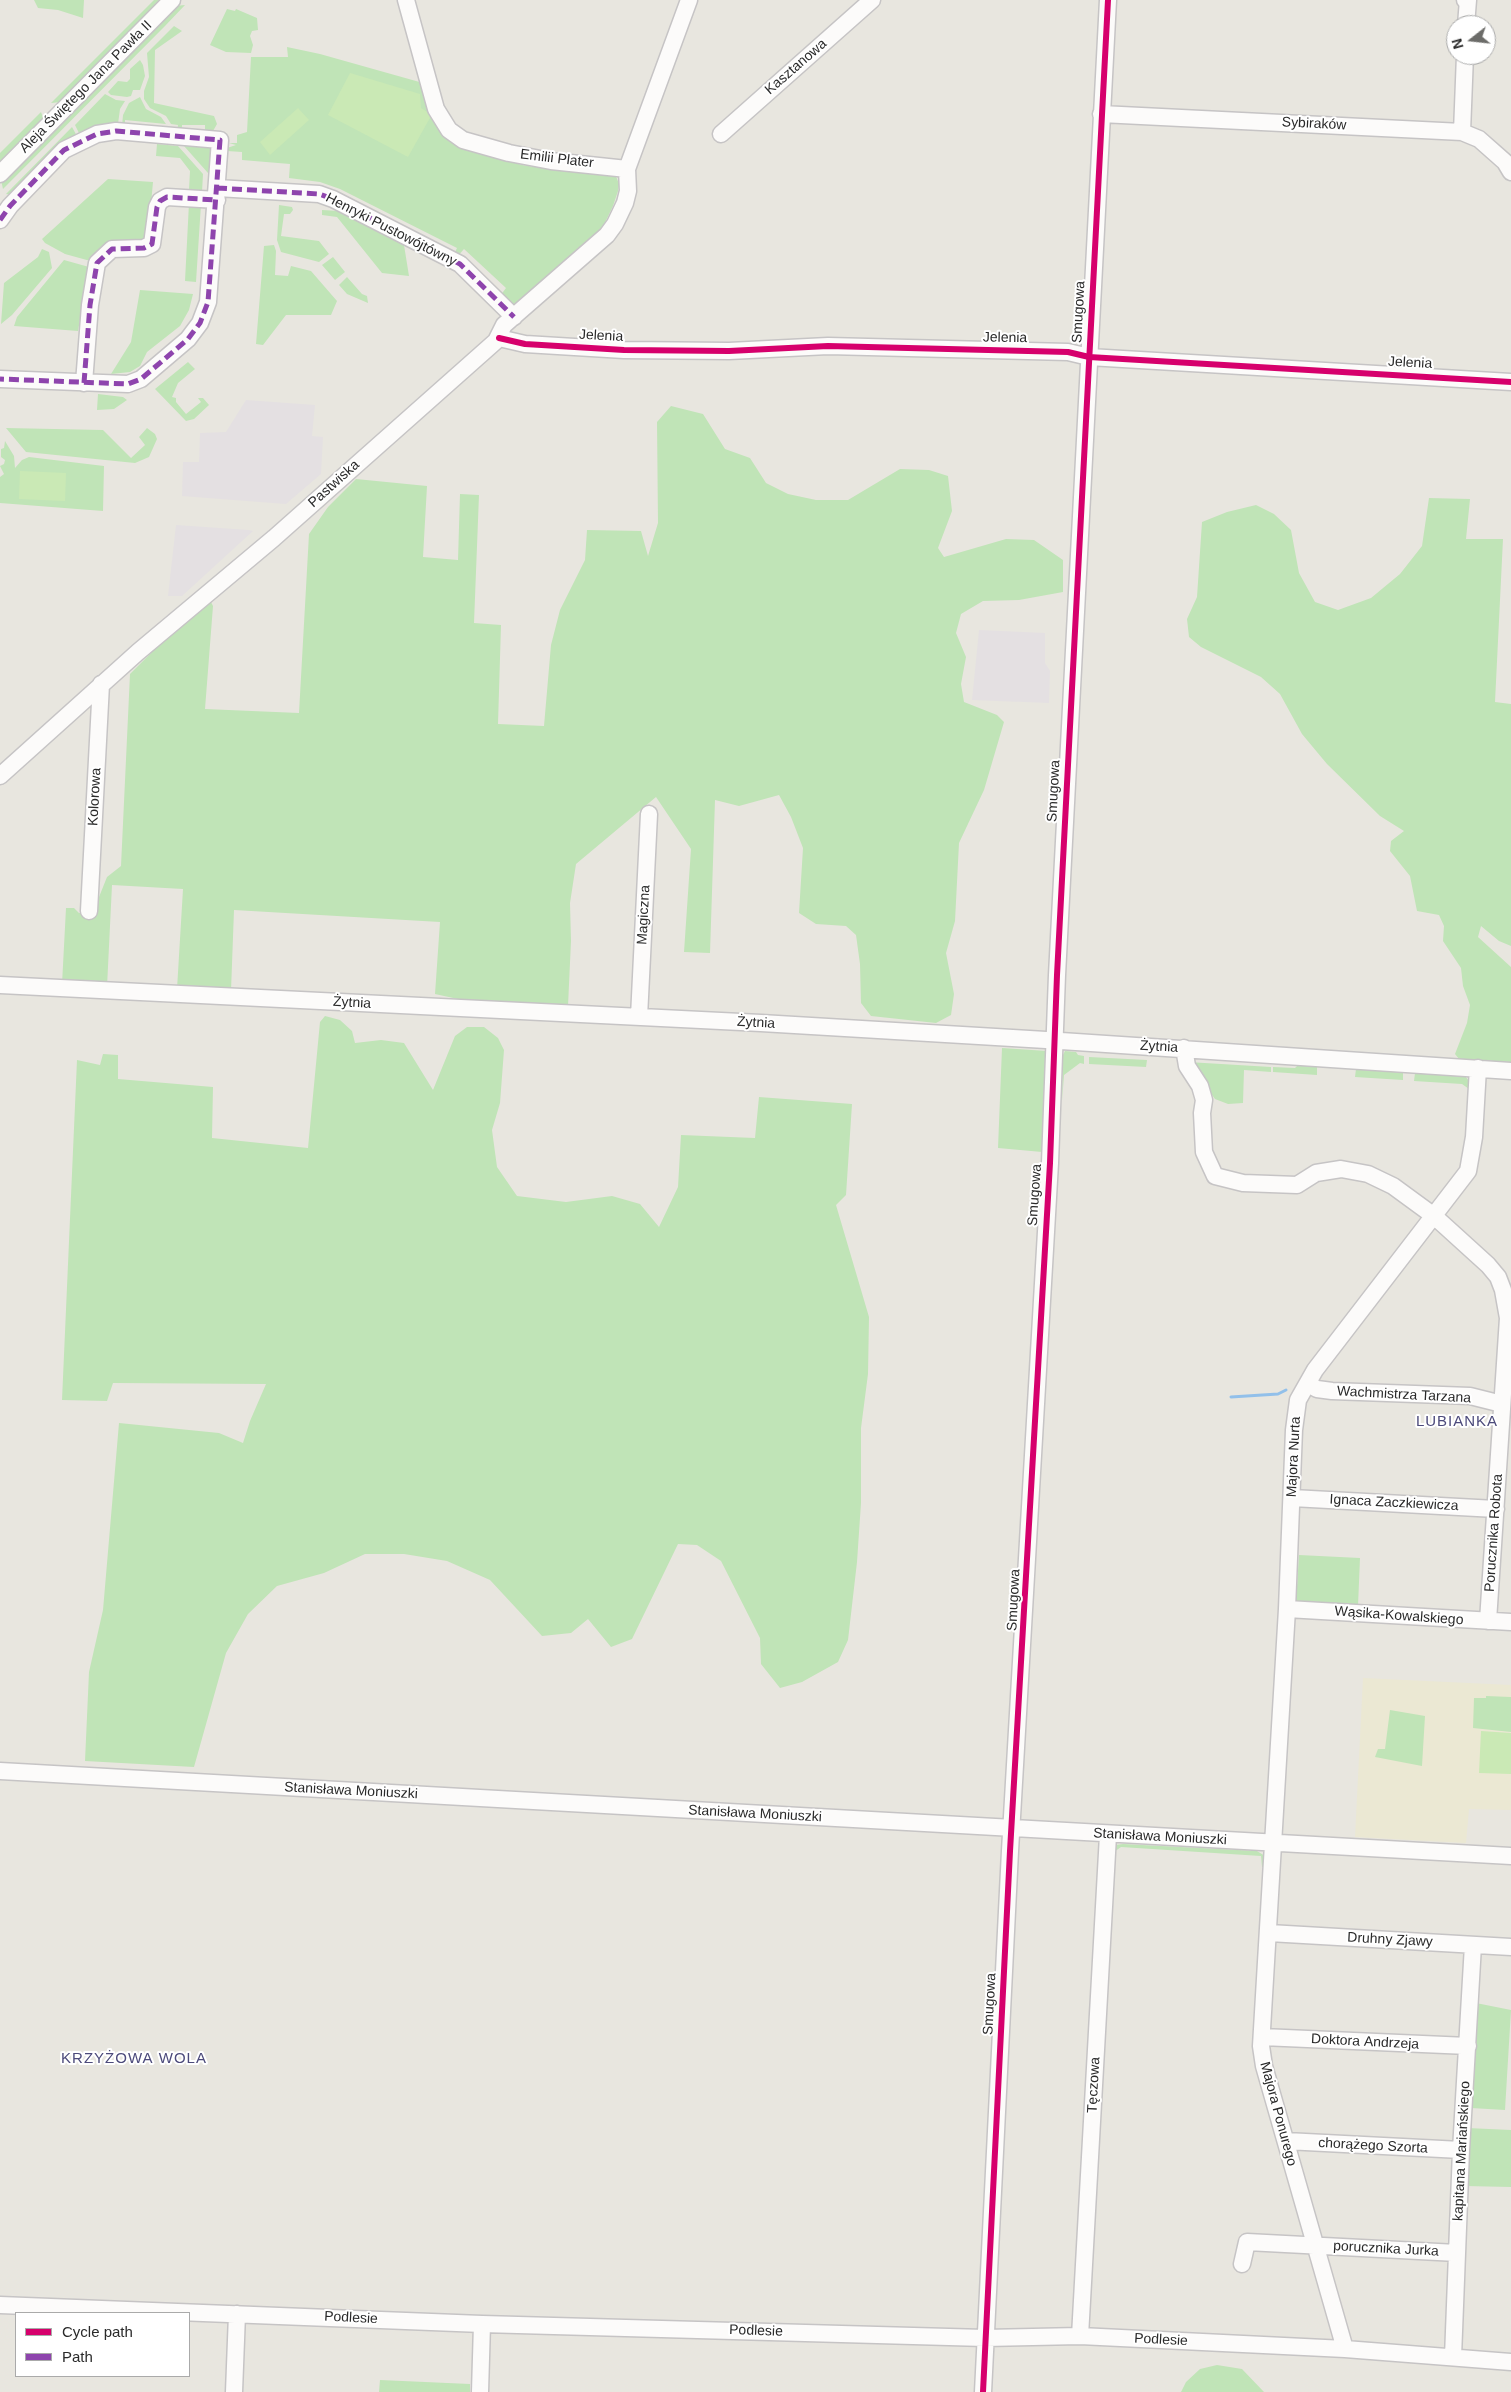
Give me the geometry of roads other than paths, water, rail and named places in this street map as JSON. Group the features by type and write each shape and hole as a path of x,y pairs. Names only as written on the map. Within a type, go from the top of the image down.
{"street":[{"name":"Aleja Świętego Jana Pawła II","path":"0,174 172,0"},
{"name":"Emilii Plater","path":"406,0 440,116 449,130 463,140 495,150 551,161 627,169"},
{"path":"627,169 689,0"},
{"name":"Kasztanowa","path":"720,134 872,0"},
{"name":"Smugowa","path":"983,2392 1056,1038 1057,980 1108,0"},
{"path":"1465,0 1468,0 1467,15"},
{"path":"1462,132 1465,65"},
{"name":"Sybiraków","path":"1101,114 1462,132 1479,139 1505,162 1511,172"},
{"path":"0,220 10,206 64,150 96,134 116,131 220,140 208,302 200,323 188,339 141,379 128,384 0,379"},
{"name":"Pastwiska","path":"0,776 102,684 274,538 499,338 501,330 514,317 607,235 615,224 625,203 628,191 627,169"},
{"name":"Henryki Pustowójtówny","path":"84,383 90,305 97,263 112,249 144,248 152,244 157,207 160,201 167,197 217,194 319,194 334,199 460,264 514,317"},
{"name":"Jelenia","path":"499,338 525,344 624,350 729,351 828,346 1068,352 1089,357 1511,382"},
{"name":"Kolorowa","path":"89,911 102,684"},
{"name":"Magiczna","path":"639,1017 649,814"},
{"name":"Żytnia","path":"0,985 639,1017 1046,1040 1056,1038 1061,1041 1511,1071"},
{"name":"Porucznika Robota","path":"1184,1048 1187,1066 1200,1086 1204,1100 1202,1114 1204,1152 1215,1176 1244,1183 1297,1185 1316,1173 1341,1169 1368,1174 1393,1186 1434,1216 1488,1264 1498,1277 1503,1290 1508,1318 1488,1622"},
{"name":"Majora Nurta","path":"1274,1842 1287,1609 1294,1430 1298,1400 1315,1370 1468,1171 1474,1137 1478,1068"},
{"name":"Wachmistrza Tarzana","path":"1308,1384 1317,1389 1332,1391 1470,1396 1502,1404"},
{"name":"Ignaca Zaczkiewicza","path":"1292,1498 1496,1509"},
{"name":"Wąsika-Kowalskiego","path":"1287,1609 1511,1622"},
{"name":"Stanisława Moniuszki","path":"0,1771 1108,1835 1274,1842 1511,1856"},
{"name":"Tęczowa","path":"1080,2336 1108,1835"},
{"name":"Majora Ponurego","path":"1274,1842 1262,2037 1264,2066 1345,2349"},
{"name":"Druhny Zjawy","path":"1269,1933 1511,1947"},
{"name":"kapitana Mariańskiego","path":"1453,2357 1461,2150 1473,1945"},
{"name":"Doktora Andrzeja","path":"1262,2037 1468,2046"},
{"name":"chorążego Szorta","path":"1286,2141 1461,2150"},
{"name":"porucznika Jurka","path":"1242,2264 1247,2242 1315,2244 1457,2253"},
{"name":"Podlesie","path":"0,2304 190,2312"},
{"name":"Podlesie","path":"190,2312 482,2324 985,2338 1080,2336 1345,2349 1511,2362"},
{"path":"234,2392 237,2314"},
{"path":"480,2392 482,2324"}],"waterway":[{"path":"1231,1397 1278,1394 1286,1390"}],"district":[{"name":"LUBIANKA","path":"1457,1422"},
{"name":"KRZYŻOWA WOLA","path":"134,2059"}]}
